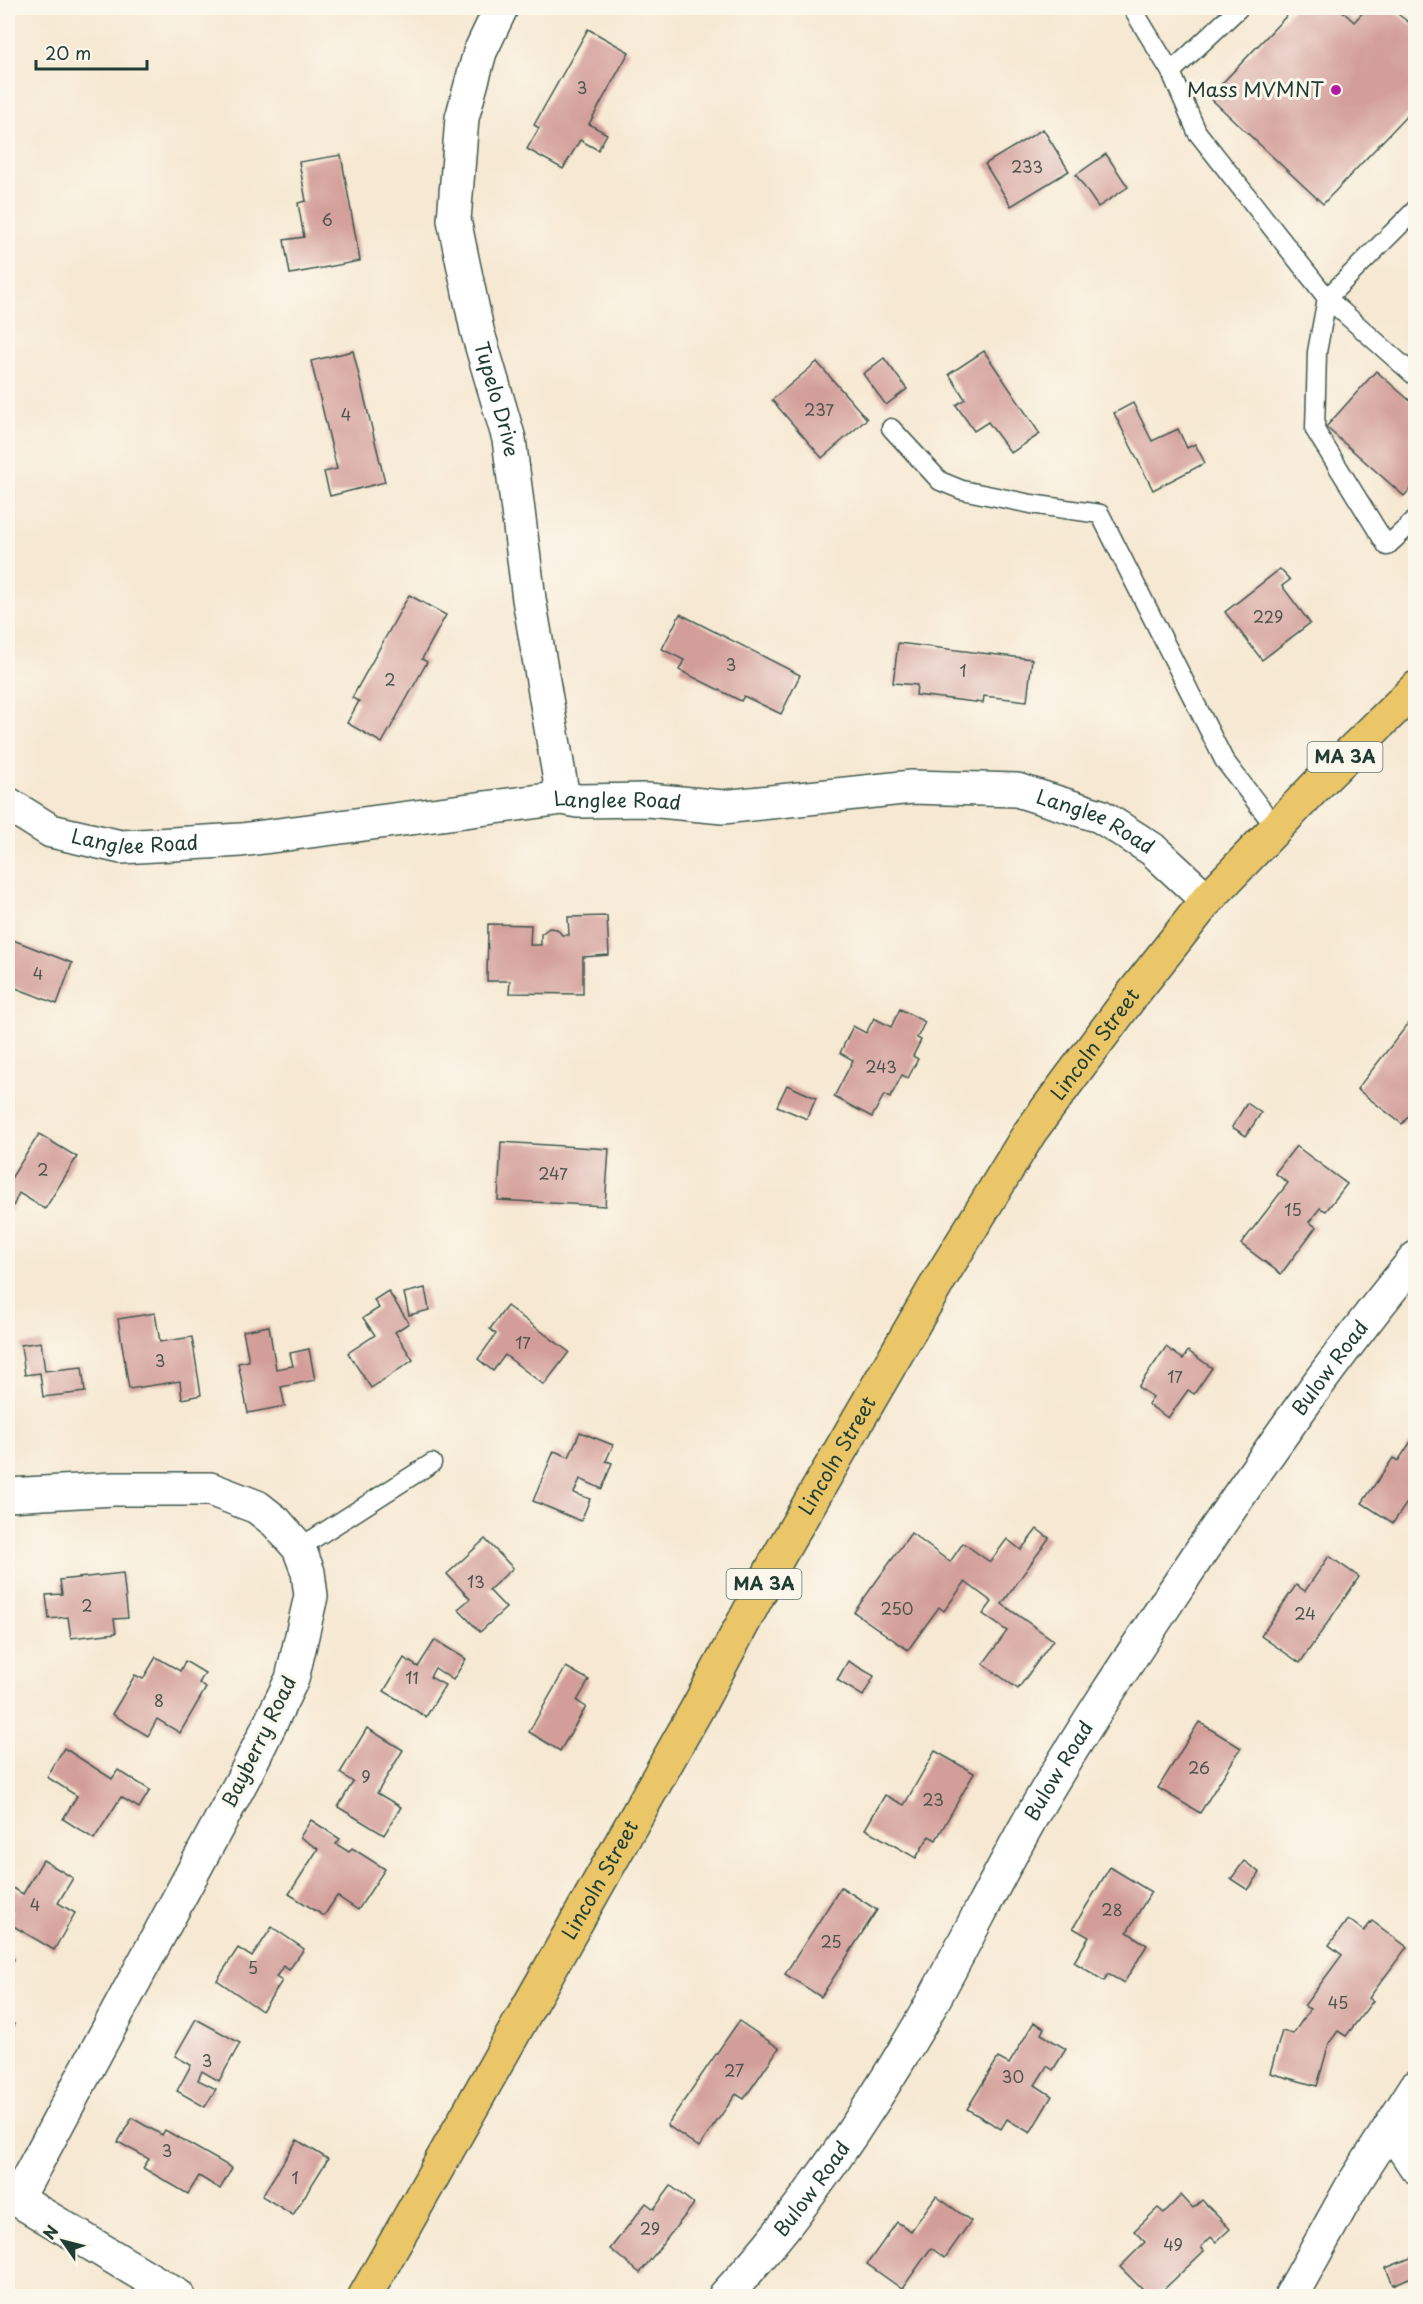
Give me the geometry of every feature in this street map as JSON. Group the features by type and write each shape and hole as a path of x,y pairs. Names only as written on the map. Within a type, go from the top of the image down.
{"main road":[{"name":"Lincoln Street","path":"365,2296 698,1707 779,1557 941,1277 1030,1132 1132,995 1207,900 1416,688"}],"street":[{"name":"Tupelo Drive","path":"501,8 480,52 462,118 454,220 477,330 508,439 529,599 563,798"},
{"name":"Langlee Road","path":"8,804 51,831 121,847 241,840 563,798 578,801 648,800 723,807 912,787 1017,790 1100,816 1152,849 1207,900"},
{"name":"Bulow Road","path":"725,2296 766,2252 852,2135 918,2027 1041,1800 1147,1631 1265,1457 1382,1299 1416,1258"},
{"name":"Bayberry Road","path":"8,1495 114,1489 210,1489 257,1507 276,1522 299,1548 308,1572 311,1596 292,1679 239,1787 12,2197"},
{"path":"1291,2296 1351,2188 1416,2087"},
{"path":"1390,2128 1416,2167"},
{"path":"12,2197 178,2296"}],"lane":[{"path":"1132,8 1171,72 1197,132 1327,298 1416,377"},
{"path":"1171,72 1239,8"},
{"path":"1416,209 1327,298 1317,352 1315,430 1387,546 1416,519"},
{"path":"891,428 940,481 974,492 1031,504 1100,514 1224,760 1276,828"},
{"path":"299,1548 432,1463"}],"building":[{"name":"Mass MVMNT","path":"1294,8 1339,8 1354,22 1365,8 1390,8 1416,28 1416,106 1323,204 1209,97"},
{"path":"588,29 629,52 589,124 607,134 598,150 580,140 563,169 527,149 539,128 534,125"},
{"path":"1043,129 1069,171 1011,206 985,164"},
{"path":"1106,154 1128,187 1098,207 1076,175"},
{"path":"341,155 360,261 290,274 284,240 304,237 298,203 306,201 299,162"},
{"path":"353,351 385,482 330,496 324,472 337,469 311,361"},
{"path":"984,351 1040,434 1011,453 988,422 974,431 956,405 965,399 949,374"},
{"path":"884,358 907,389 886,405 863,374"},
{"path":"817,362 867,419 822,458 772,400"},
{"path":"1376,371 1416,406 1416,483 1404,496 1326,427"},
{"path":"1133,403 1152,441 1178,429 1187,448 1195,444 1205,463 1153,490 1114,413"},
{"path":"1280,569 1290,580 1282,586 1310,623 1262,660 1225,612"},
{"path":"409,595 446,615 422,659 427,662 382,743 347,723 359,701 352,698"},
{"path":"680,614 800,675 781,714 744,696 741,701 679,670 684,660 662,649"},
{"path":"898,643 1032,659 1027,701 984,696 983,703 916,695 917,685 893,683"},
{"path":"607,916 609,955 583,957 583,994 509,993 510,981 487,981 488,924 531,925 530,945 541,945 541,934 549,928 557,929 562,935 569,935 568,917"},
{"path":"8,938 72,963 57,1004 8,985"},
{"path":"900,1009 925,1022 917,1038 921,1040 913,1056 918,1059 908,1078 902,1075 890,1098 884,1095 872,1117 834,1097 853,1060 840,1053 853,1026 866,1033 874,1018 891,1027"},
{"path":"1416,1014 1416,1107 1402,1124 1357,1089"},
{"path":"787,1085 816,1098 807,1119 777,1106"},
{"path":"1247,1103 1261,1113 1246,1136 1232,1127"},
{"path":"39,1134 77,1157 45,1209 19,1193 11,1211 8,1211 8,1183"},
{"path":"501,1142 609,1149 605,1206 498,1200"},
{"path":"1296,1146 1347,1184 1326,1211 1320,1208 1309,1222 1316,1227 1281,1274 1241,1244 1288,1183 1275,1173"},
{"path":"425,1288 429,1310 409,1315 404,1293"},
{"path":"388,1291 409,1323 395,1332 413,1360 371,1388 348,1353 375,1335 363,1318 379,1308 374,1300"},
{"path":"507,1306 569,1352 544,1385 505,1355 493,1371 478,1359 496,1334 490,1329"},
{"path":"155,1313 160,1342 192,1337 201,1395 182,1399 180,1381 129,1389 118,1319"},
{"path":"269,1326 276,1369 293,1366 290,1353 309,1349 315,1380 281,1387 285,1406 248,1413 238,1363 249,1361 243,1331"},
{"path":"41,1342 45,1371 82,1367 85,1392 43,1397 40,1373 25,1375 21,1345"},
{"path":"1166,1347 1183,1359 1188,1351 1212,1368 1194,1394 1188,1390 1168,1418 1148,1404 1153,1397 1138,1387"},
{"path":"580,1432 613,1445 606,1461 612,1463 602,1489 580,1479 574,1493 590,1499 581,1521 533,1501 554,1451 569,1457"},
{"path":"1416,1434 1416,1490 1393,1523 1362,1503 1393,1458 1398,1461"},
{"path":"1037,1529 1049,1538 1002,1604 1053,1640 1018,1689 983,1664 1007,1631 983,1614 992,1602 965,1582 944,1611 939,1607 908,1650 854,1612 911,1533 950,1562 963,1543 990,1562 1007,1539 1021,1550"},
{"path":"485,1539 513,1568 489,1590 506,1608 480,1632 458,1609 470,1599 447,1574"},
{"path":"1329,1556 1359,1577 1300,1663 1261,1636 1296,1585 1305,1591"},
{"path":"123,1573 128,1618 114,1619 116,1633 71,1638 68,1617 49,1619 46,1595 62,1594 60,1580"},
{"path":"435,1640 466,1659 453,1680 435,1668 430,1677 445,1685 426,1717 384,1691 404,1658 418,1667"},
{"path":"156,1657 180,1671 185,1661 205,1673 199,1683 206,1688 180,1733 157,1719 148,1736 112,1714 135,1675 143,1679"},
{"path":"848,1661 874,1676 863,1696 837,1680"},
{"path":"566,1667 589,1680 577,1701 586,1707 560,1751 529,1732"},
{"path":"1199,1722 1241,1748 1200,1813 1158,1788"},
{"path":"367,1728 403,1750 377,1793 401,1807 384,1835 338,1807 353,1782 340,1773"},
{"path":"64,1748 112,1779 118,1770 150,1790 139,1808 121,1797 94,1839 63,1819 77,1796 47,1777"},
{"path":"935,1751 974,1773 936,1840 929,1836 916,1858 865,1829 885,1795 904,1805"},
{"path":"311,1820 340,1839 336,1844 349,1852 352,1848 385,1869 358,1910 337,1896 324,1916 289,1894 318,1849 300,1837"},
{"path":"43,1860 73,1878 58,1903 75,1913 54,1950 8,1923 13,1911 8,1907 8,1885 23,1894"},
{"path":"1244,1861 1260,1873 1248,1890 1231,1879"},
{"path":"1110,1867 1151,1892 1127,1932 1147,1945 1124,1983 1108,1974 1104,1981 1074,1962 1089,1937 1073,1928"},
{"path":"841,1887 877,1910 821,1997 785,1974"},
{"path":"1348,1919 1364,1931 1372,1921 1407,1947 1369,1998 1373,2001 1346,2036 1338,2031 1329,2043 1317,2086 1270,2073 1282,2031 1293,2034 1310,2009 1304,2006 1342,1955 1329,1945"},
{"path":"272,1927 304,1949 289,1970 283,1966 276,1977 282,1981 262,2011 217,1980 238,1948 252,1957"},
{"path":"8,1956 14,1959 8,1971"},
{"path":"196,2019 240,2043 219,2081 202,2071 198,2080 216,2089 205,2107 177,2091 191,2065 175,2056"},
{"path":"8,2021 14,2024 8,2036"},
{"path":"739,2021 779,2048 744,2099 736,2094 699,2147 667,2125"},
{"path":"1034,2022 1044,2028 1041,2034 1066,2049 1053,2070 1047,2066 1035,2085 1052,2096 1030,2133 1007,2119 1001,2129 967,2109 998,2058 1009,2064"},
{"path":"132,2118 162,2135 165,2130 232,2168 220,2189 199,2176 188,2194 143,2168 149,2159 118,2142"},
{"path":"297,2140 328,2159 293,2215 262,2196"},
{"path":"671,2186 694,2204 640,2273 610,2249 646,2203 654,2209"},
{"path":"1181,2195 1193,2208 1202,2200 1230,2229 1216,2242 1211,2237 1201,2247 1204,2251 1157,2296 1149,2296 1120,2267 1145,2242 1134,2231 1158,2208 1164,2213"},
{"path":"936,2196 971,2221 945,2258 931,2248 902,2289 867,2264 897,2222 911,2231"},
{"path":"1413,2257 1416,2263 1416,2275 1393,2285 1386,2268"}],"place":[{"name":"Mass MVMNT","path":"1336,90"}]}
